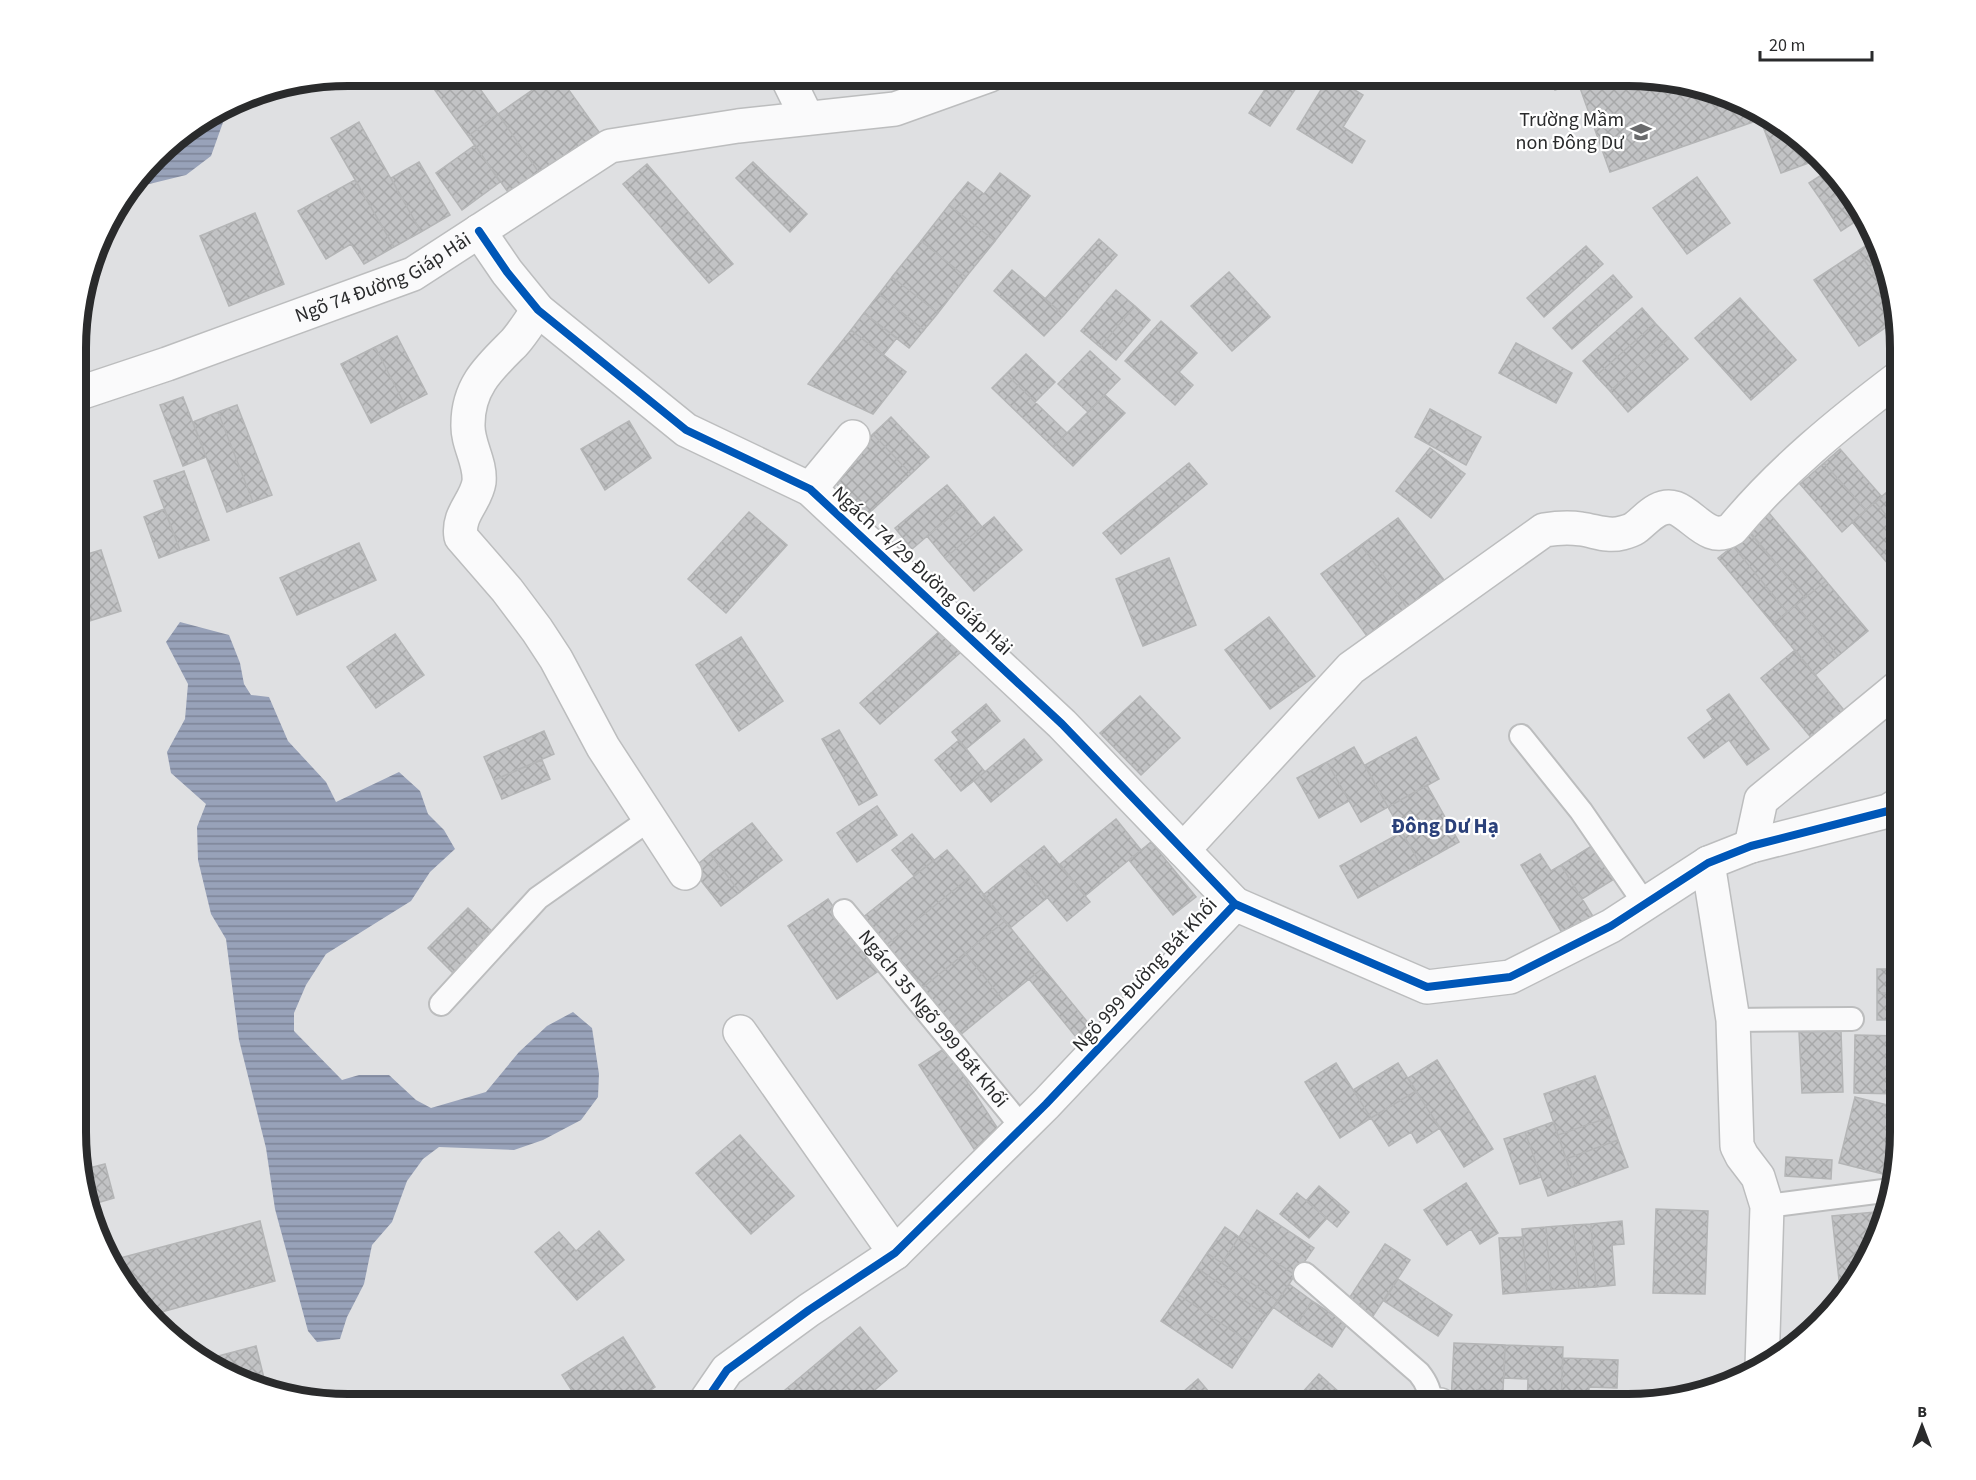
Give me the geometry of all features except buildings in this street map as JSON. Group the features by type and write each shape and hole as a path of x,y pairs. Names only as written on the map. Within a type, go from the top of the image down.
{"street":[{"path":"791,86 807,118"},
{"name":"Ngõ 74 Đường Giáp Hải","path":"86,391 167,364 413,274 610,146 738,126 895,109 959,86"},
{"name":"Ngách 74/29 Đường Giáp Hải","path":"479,231 507,272 538,310 686,430 810,489 1062,724 1235,904"},
{"path":"538,310 515,341 492,363 479,381 472,399 468,434 478,467 479,479 459,526 460,537 507,590 537,630 556,659 603,747 685,873"},
{"path":"1183,850 1351,668 1544,530 1581,529 1615,535 1635,528 1647,517 1667,507 1676,508 1711,532 1725,533 1732,529 1774,482 1808,450 1890,385"},
{"path":"810,489 853,437"},
{"path":"1751,846 1761,800 1890,694"},
{"name":"Ngõ 999 Đường Bát Khối","path":"711,1394 727,1370 809,1310 896,1253 1022,1126 1235,904 1427,987 1510,977 1611,926 1708,863 1751,846 1890,810"},
{"path":"1708,863 1733,1020 1737,1146 1758,1177 1767,1206 1762,1358"},
{"path":"740,1032 896,1253"}],"lane":[{"path":"1521,736 1581,811 1645,904"},
{"path":"441,1004 538,898 650,819"},
{"name":"Ngách 35 Ngõ 999 Bát Khối","path":"843,911 1022,1126"},
{"path":"1733,1020 1852,1019"},
{"path":"1767,1206 1884,1191"},
{"path":"1305,1274 1419,1373 1426,1382 1430,1394"}],"water":[{"path":"225,116 211,156 186,175 142,186 175,150"},
{"path":"180,622 229,635 240,663 244,684 251,695 269,697 288,741 326,782 336,802 399,772 420,791 428,814 444,830 455,849 430,872 411,901 326,954 306,985 294,1013 294,1031 342,1080 359,1075 389,1075 416,1100 431,1108 486,1092 519,1052 547,1026 573,1012 592,1028 599,1074 598,1097 581,1120 543,1140 514,1150 439,1147 423,1159 407,1181 392,1222 372,1245 364,1284 347,1317 340,1339 317,1342 308,1331 275,1209 266,1148 239,1040 226,939 211,914 198,860 197,827 206,804 171,773 167,752 185,719 188,684 166,642"}],"cycle path":[{"path":"479,231 507,272 538,310 686,430 810,489 1062,724 1235,904"},
{"path":"711,1394 727,1370 809,1310 895,1253 1046,1104 1235,904 1427,987 1510,977 1611,926 1708,863 1751,846 1890,810"}],"place":[{"name":"Trường Mầm non Đông Dư","path":"1641,132"}],"district":[{"name":"Đông Dư Hạ","path":"1445,826"}]}
